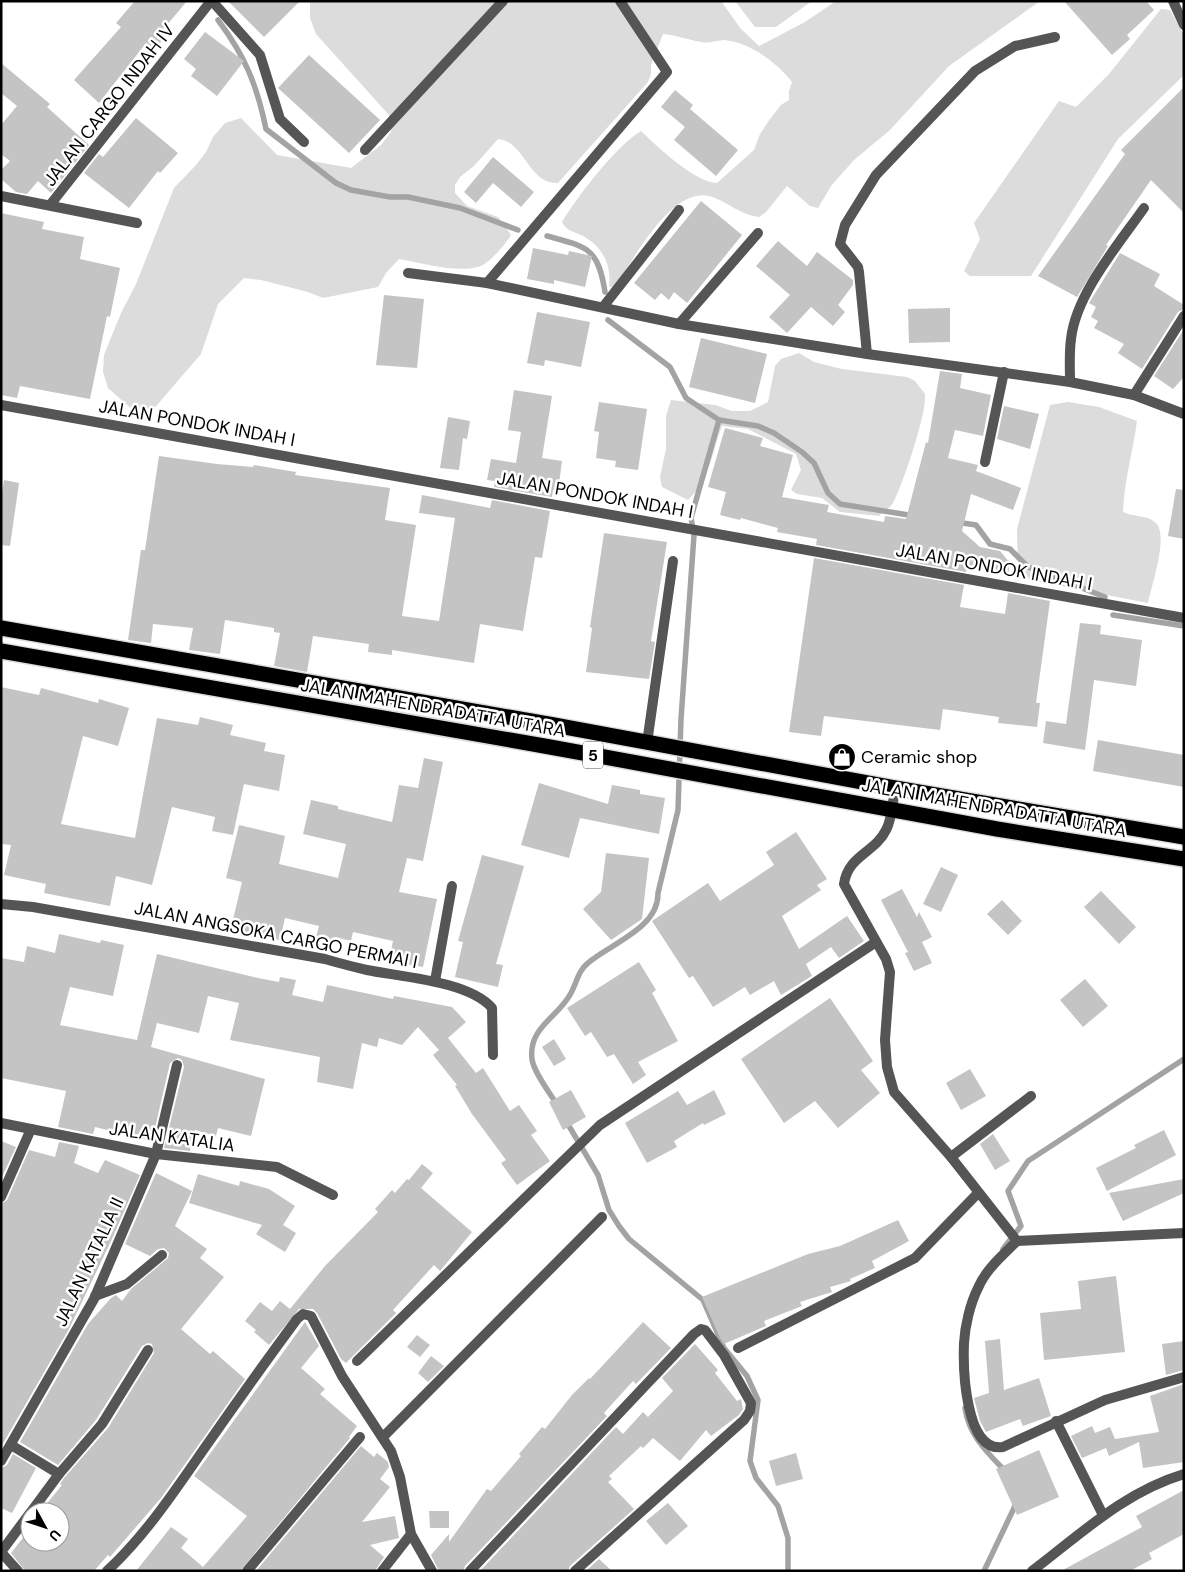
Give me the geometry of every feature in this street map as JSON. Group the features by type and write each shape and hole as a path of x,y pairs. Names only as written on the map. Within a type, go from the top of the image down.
{"highway":[{"name":"JALAN MAHENDRADATTA UTARA","path":"1,628 895,788 1184,837"},
{"name":"JALAN MAHENDRADATTA UTARA","path":"1,651 550,747 891,810 1184,859"}],"street":[{"path":"212,1 260,56 280,119 304,142"},
{"name":"JALAN CARGO INDAH IV","path":"50,205 212,1"},
{"path":"365,150 503,1"},
{"path":"487,283 667,72 620,1"},
{"path":"1173,1 1184,26"},
{"path":"866,354 858,267 840,244 845,224 876,175 975,71 1015,46 1055,38"},
{"path":"1,196 137,223"},
{"path":"1070,382 1071,339 1080,309 1097,276 1144,208"},
{"path":"603,306 679,210"},
{"path":"679,324 758,233"},
{"path":"408,273 487,283 603,306 679,324 866,354 1070,382 1134,394 1184,414"},
{"path":"1134,394 1184,316"},
{"path":"985,462 1004,372"},
{"name":"JALAN PONDOK INDAH I","path":"1,405 1184,618"},
{"path":"647,743 673,561"},
{"path":"895,788 887,830 879,840 850,865 845,873 844,884 886,959 890,972 885,1040 894,1092 951,1157 1018,1241"},
{"path":"435,982 452,886"},
{"name":"JALAN ANGSOKA CARGO PERMAI I","path":"1,904 33,907 326,959 367,970 435,982 478,996 492,1008 493,1055"},
{"path":"357,1361 600,1124 876,942"},
{"name":"JALAN KATALIA II","path":"1,1461 95,1296 156,1154 177,1065"},
{"path":"951,1157 1031,1096"},
{"name":"JALAN KATALIA","path":"1,1123 156,1154 277,1167 333,1195"},
{"path":"1,1196 30,1129"},
{"path":"738,1348 915,1258 978,1193"},
{"path":"383,1437 602,1217"},
{"path":"1184,1233 1018,1241 988,1270 978,1286 972,1303 964,1343 968,1409 983,1442 995,1448 1003,1447 1105,1400 1184,1377"},
{"path":"95,1296 127,1284 162,1255"},
{"path":"107,1571 123,1556 170,1498 252,1380 297,1319 303,1314 311,1316 342,1376 383,1437 400,1477 411,1534 432,1571"},
{"path":"470,1571 694,1334 701,1329 705,1330 724,1355 751,1403 750,1411 744,1420 575,1571"},
{"path":"38,1502 102,1424 148,1350"},
{"path":"1056,1421 1103,1515"},
{"path":"247,1571 360,1437"},
{"path":"11,1445 59,1474"},
{"path":"1032,1571 1103,1515 1139,1491 1184,1474"},
{"path":"18,1571 1,1552 20,1526"},
{"path":"382,1571 411,1534"}],"shaded area":[{"path":"310,1 721,1 741,29 759,46 805,22 836,1 1040,1 949,66 890,130 854,160 831,186 818,208 810,206 787,186 766,212 759,217 746,214 709,196 695,196 682,202 668,213 644,242 617,286 609,287 609,270 604,256 588,239 572,232 562,222 587,186 620,148 641,131 687,170 698,177 717,183 754,150 760,134 770,119 781,105 789,100 792,82 771,61 753,49 724,40 704,42 663,34 651,65 651,74 648,82 558,183 546,181 539,176 512,145 498,139 474,166 460,177 455,185 455,193 467,206 498,217 511,235 501,249 487,262 478,267 459,269 399,259 386,273 378,287 323,298 308,292 261,280 244,278 218,304 201,354 151,412 134,411 108,388 103,372 104,355 121,313 136,284 174,188 196,165 206,152 213,137 225,123 241,118 277,155 351,168 381,145 391,132 389,115 316,34 310,18"},
{"path":"735,1 812,1 776,27 755,27"},
{"path":"1161,9 1170,10 1184,35 1184,75 1118,139 1031,276 970,276 964,271 980,239 974,223 1059,101 1076,107 1109,74"},
{"path":"799,353 814,362 842,369 907,377 915,381 925,394 925,403 914,448 897,494 890,507 879,516 840,512 822,498 797,494 791,490 801,470 796,454 748,429 722,426 706,474 696,492 688,500 662,487 660,477 666,449 666,416 671,400 715,405 732,411 750,411 768,402 775,366 781,359"},
{"path":"1068,402 1099,407 1137,421 1125,489 1123,512 1153,520 1160,530 1160,550 1148,603 1030,580 1018,570 1017,529 1050,405"}],"building":[{"path":"135,1 187,1 162,31 167,35 151,53 143,47 99,103 74,80 121,27 116,23"},
{"path":"228,1 300,1 264,37"},
{"path":"1064,1 1146,1 1154,10 1127,35 1130,39 1112,55"},
{"path":"205,32 244,61 217,96 191,76 196,69 184,59"},
{"path":"309,55 380,120 349,153 278,88"},
{"path":"1,63 50,104 47,107 89,145 51,193 38,181 27,194 16,192 1,179 1,170 10,161 1,154 1,125 17,106 1,93"},
{"path":"1184,87 1184,213 1151,180 1106,245 1108,246 1077,297 1038,276 1125,154 1121,150"},
{"path":"675,90 693,105 690,109 738,150 716,176 674,140 685,127 661,107"},
{"path":"136,118 178,153 160,173 158,171 129,208 84,173 99,154 103,157"},
{"path":"493,157 534,192 521,207 493,183 476,203 464,192"},
{"path":"701,201 742,235 687,303 674,292 669,300 661,293 655,300 634,283"},
{"path":"1,213 44,222 42,229 84,237 80,259 120,268 110,317 107,316 90,399 20,386 17,398 1,395"},
{"path":"778,241 807,266 817,252 853,280 853,285 838,305 845,312 833,326 811,307 787,333 769,317 790,295 756,266"},
{"path":"533,248 568,255 569,251 592,256 585,287 554,280 554,284 527,279"},
{"path":"1120,253 1160,274 1154,286 1184,305 1184,309 1178,312 1142,369 1118,353 1124,344 1094,328 1098,321 1091,317 1096,307 1089,303"},
{"path":"384,295 424,299 417,368 376,365"},
{"path":"950,308 950,342 909,343 908,309"},
{"path":"537,312 590,322 581,367 545,360 544,366 527,363"},
{"path":"1184,329 1184,377 1173,389 1154,376"},
{"path":"701,338 767,354 755,403 689,387"},
{"path":"940,371 962,374 960,388 991,395 983,436 955,430 948,458 978,465 976,471 1021,488 1013,510 971,494 962,531 980,547 1000,551 1010,563 1008,575 967,567 966,572 816,545 817,539 777,532 778,528 741,518 740,520 720,515 726,492 708,487 725,428 763,438 760,446 793,455 782,497 829,505 827,512 884,522 885,516 906,519 926,442 928,443"},
{"path":"514,390 552,396 542,458 562,461 558,491 553,490 552,497 494,487 495,481 487,480 491,459 516,463 521,432 508,430"},
{"path":"599,402 647,409 638,470 615,467 616,461 596,458 599,432 594,431"},
{"path":"1004,406 1039,414 1030,449 997,439"},
{"path":"448,417 470,421 467,439 463,438 459,470 440,468"},
{"path":"159,456 217,464 253,467 254,465 296,472 295,475 390,488 385,520 416,525 402,616 439,621 455,518 419,513 422,495 490,508 492,500 550,511 542,558 535,557 523,631 480,624 474,663 392,650 392,655 368,652 369,644 313,636 307,672 274,666 280,633 274,632 274,628 225,620 220,654 189,650 193,628 153,624 151,643 128,640 141,550 145,550"},
{"path":"4,480 19,483 10,546 1,545 1,500"},
{"path":"1176,489 1184,490 1184,539 1168,536"},
{"path":"604,533 667,542 651,641 655,642 649,679 586,672 592,628 590,627"},
{"path":"814,558 964,585 960,607 1005,614 1008,593 1050,601 1036,703 1040,703 1037,727 998,723 999,717 943,709 940,730 824,716 821,736 789,732"},
{"path":"1080,623 1101,625 1100,634 1142,640 1136,686 1094,680 1085,750 1043,743 1046,721 1066,724"},
{"path":"1,687 39,695 41,688 98,703 99,699 129,708 118,746 83,736 61,824 135,838 157,718 198,725 200,717 233,725 230,735 266,743 264,751 285,755 279,791 244,784 233,835 212,831 215,817 172,807 152,885 116,876 110,906 44,893 46,884 4,875 11,845 1,844"},
{"path":"1098,740 1184,755 1184,787 1093,771"},
{"path":"424,758 443,762 423,861 407,858 399,892 437,899 423,967 389,961 393,941 353,932 351,941 335,937 331,953 313,949 319,926 285,918 280,940 230,932 242,882 226,878 239,825 285,836 279,864 338,878 346,844 303,834 311,800 338,806 338,809 392,822 399,785 418,788"},
{"path":"539,783 608,804 612,785 640,790 640,794 665,798 659,834 580,818 569,858 521,845"},
{"path":"796,832 827,879 817,885 821,890 782,916 799,949 847,916 864,941 839,958 831,947 806,964 812,976 781,995 774,981 750,995 745,987 713,1007 693,976 689,978 652,921 708,883 720,901 774,865 766,852"},
{"path":"606,853 649,858 642,919 611,940 583,909 601,892"},
{"path":"482,855 524,866 496,964 503,965 498,987 455,977 463,942 458,941"},
{"path":"941,867 958,875 941,912 923,904"},
{"path":"902,889 917,917 919,912 932,937 922,942 932,963 914,971 905,953 908,952 881,900"},
{"path":"1101,891 1136,927 1119,944 1084,907"},
{"path":"1002,900 1022,921 1008,935 987,914"},
{"path":"59,934 100,943 101,940 124,945 113,996 70,987 60,1025 137,1040 157,954 279,982 280,977 296,980 292,995 323,1002 327,985 393,999 394,996 452,1007 466,1022 448,1038 476,1073 483,1068 510,1111 519,1105 537,1131 531,1135 550,1161 517,1185 501,1163 506,1160 472,1114 455,1086 457,1085 433,1055 439,1050 418,1027 402,1045 379,1038 377,1047 362,1043 353,1089 317,1082 320,1057 230,1040 239,1003 208,996 199,1033 157,1023 151,1047 265,1079 251,1136 218,1128 216,1136 195,1130 190,1151 164,1148 184,1067 182,1060 178,1058 170,1063 152,1141 95,1127 93,1134 58,1127 66,1091 1,1078 1,958 24,962 27,946 55,953"},
{"path":"639,962 656,990 652,993 678,1041 638,1062 646,1075 633,1084 614,1054 607,1057 591,1032 585,1036 567,1008"},
{"path":"1085,979 1108,1006 1083,1027 1060,1000"},
{"path":"830,998 873,1061 861,1070 880,1093 838,1128 815,1101 784,1123 741,1059"},
{"path":"554,1039 566,1059 554,1066 542,1047"},
{"path":"970,1069 986,1096 961,1110 946,1083"},
{"path":"571,1090 586,1117 563,1130 549,1102"},
{"path":"714,1090 726,1114 704,1125 703,1123 674,1141 677,1147 647,1163 625,1123 678,1091 687,1105"},
{"path":"1164,1130 1176,1155 1107,1191 1096,1168 1136,1148 1134,1145"},
{"path":"993,1134 1010,1161 995,1170 980,1144"},
{"path":"1,1141 16,1147 1,1179"},
{"path":"59,1142 79,1146 74,1163 98,1173 105,1160 140,1175 69,1329 1,1447 1,1204 7,1200 29,1150 55,1157"},
{"path":"422,1164 433,1173 421,1188 472,1232 440,1271 434,1265 393,1310 396,1313 346,1363 341,1359 317,1313 313,1309 299,1309 269,1345 254,1332 256,1330 245,1321 260,1302 272,1311 280,1301 290,1309 325,1266 378,1212 375,1209 392,1190 395,1193"},
{"path":"156,1173 192,1191 175,1226 207,1249 200,1258 224,1277 181,1329 210,1354 213,1351 245,1379 161,1498 110,1557 108,1555 94,1571 25,1571 11,1553 20,1542 20,1552 70,1552 70,1502 48,1502 62,1485 60,1484 64,1478 108,1428 154,1353 152,1344 148,1343 142,1346 96,1420 58,1465 20,1442 88,1324 111,1298 116,1295 122,1301 131,1289 168,1258 169,1253 164,1248 158,1249 150,1256 125,1244"},
{"path":"198,1174 239,1186 240,1181 269,1189 295,1206 283,1225 296,1233 285,1252 256,1234 262,1225 189,1203"},
{"path":"1184,1179 1184,1193 1123,1221 1109,1193"},
{"path":"898,1220 909,1241 872,1261 875,1268 850,1279 851,1281 830,1287 832,1292 800,1302 802,1306 764,1321 766,1326 724,1344 702,1297 808,1254 840,1246"},
{"path":"1116,1276 1125,1352 1044,1360 1040,1313 1081,1309 1078,1281"},
{"path":"305,1322 319,1346 301,1368 325,1389 320,1394 357,1426 350,1438 240,1571 136,1571 171,1527 188,1539 181,1548 203,1567 247,1516 194,1476"},
{"path":"643,1322 671,1348 636,1384 633,1381 604,1413 607,1416 465,1566 463,1571 439,1571 431,1555 449,1534 449,1542 487,1489 491,1491 521,1456 519,1454 542,1427 545,1429 572,1395 590,1379"},
{"path":"417,1335 430,1345 420,1357 407,1347"},
{"path":"1000,1339 1004,1390 1039,1378 1051,1416 1023,1426 1020,1419 986,1432 980,1421 974,1398 989,1393 985,1341"},
{"path":"1184,1341 1184,1370 1166,1375 1162,1344"},
{"path":"695,1344 718,1370 715,1373 737,1401 741,1399 743,1409 739,1415 711,1436 706,1430 680,1461 653,1438 643,1448 641,1446 609,1476 612,1479 608,1482 634,1509 570,1566 568,1571 480,1571 616,1427 623,1434 643,1412 648,1417 673,1391 662,1378"},
{"path":"431,1356 444,1366 428,1382 418,1373"},
{"path":"1184,1384 1184,1462 1143,1468 1139,1442 1109,1456 1106,1448 1082,1458 1071,1436 1092,1426 1095,1433 1110,1427 1115,1439 1159,1432 1150,1396"},
{"path":"361,1446 374,1457 377,1453 388,1462 389,1467 380,1479 390,1487 362,1522 395,1516 399,1538 370,1545 384,1557 375,1571 256,1571"},
{"path":"1039,1450 1059,1497 1017,1515 996,1469"},
{"path":"796,1453 803,1479 776,1486 769,1461"},
{"path":"13,1454 36,1468 12,1513 1,1508 1,1468 7,1465"},
{"path":"1184,1490 1184,1534 1149,1553 1152,1559 1130,1571 1061,1571 1142,1527 1136,1516"},
{"path":"668,1503 688,1526 666,1545 646,1521"},
{"path":"429,1511 449,1511 449,1528 430,1528"},
{"path":"599,1559 612,1571 586,1571"}],"waterway":[{"path":"218,20 236,46 249,72 266,129 336,183 351,190 390,197 408,197 460,208 518,230"},
{"path":"547,236 572,243 588,251 599,266 605,292"},
{"path":"608,320 670,367 686,398 719,420 758,426 774,433 802,452 814,463 828,493 840,504 915,516"},
{"path":"558,1106 533,1064 532,1048 539,1030 566,1001 585,966 642,926 651,916 656,905 678,810 681,719 694,535 691,518 719,420"},
{"path":"956,522 976,525 990,544 1010,549 1028,567 1105,597"},
{"path":"1113,615 1184,626"},
{"path":"1003,1249 1021,1226 1008,1191 1028,1161 1184,1059"},
{"path":"566,1121 598,1175 609,1210 619,1226 629,1239 703,1300 724,1348 747,1376 758,1400 750,1461 756,1478 778,1506 788,1538 788,1571"},
{"path":"965,1408 975,1436 1006,1472"},
{"path":"984,1571 1015,1503"}],"place":[{"name":"Ceramic shop","path":"842,757"}]}
